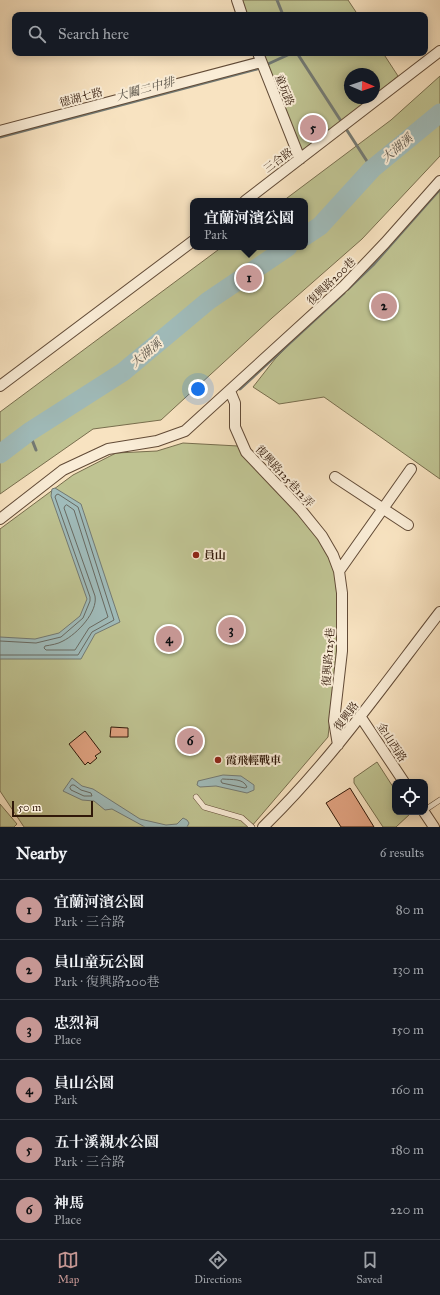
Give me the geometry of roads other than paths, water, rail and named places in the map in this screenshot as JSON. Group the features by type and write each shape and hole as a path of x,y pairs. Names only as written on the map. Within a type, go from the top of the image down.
{"street":[{"path":"237,0 241,12"},
{"name":"三合路","path":"249,198 440,51"},
{"name":"童玩路","path":"259,57 300,159"},
{"name":"德湖七路","path":"0,131 259,57"},
{"name":"復興路200巷","path":"0,519 63,470 108,449 157,441 184,431 230,391 344,286 385,243 440,181"},
{"path":"0,386 190,243"},
{"name":"復興路125巷12弄","path":"230,391 235,403 235,427 246,452 301,510 322,536 333,555 338,571"},
{"path":"338,571 411,469"},
{"path":"335,477 408,525"},
{"name":"復興路125巷","path":"338,571 342,593 342,651 334,722 338,745"},
{"name":"復興路","path":"263,827 291,800 338,745 440,612"},
{"name":"金山西路","path":"360,716 402,779"},
{"path":"427,815 434,827"}],"lane":[{"path":"196,797 204,807 242,818 252,827"},
{"path":"428,809 440,800"}],"water":[{"path":"55,488 81,504 120,622 95,634 81,659 0,659 0,637 35,639 59,633 80,616 87,599 51,496 52,489"},
{"path":"223,775 241,776 254,785 254,790 247,793 216,786 200,787 197,785 198,781"},
{"path":"72,778 82,786 93,789 140,819 166,825 177,824 183,818 189,823 187,827 145,827 112,809 105,810 94,801 82,800 63,791"}],"waterway":[{"path":"277,0 282,12"},
{"name":"大鬮二中排","path":"0,137 257,69 285,56"},
{"path":"299,56 372,169"},
{"name":"大湖溪","path":"308,234 320,226 372,169 440,113"},
{"path":"348,289 373,265 440,189"},
{"name":"大湖溪","path":"0,454 29,432 123,372 208,301 284,250"},
{"path":"240,389 344,293"},
{"path":"29,432 36,450"}],"place":[{"name":"五十溪親水公園","path":"313,128"},
{"name":"宜蘭河濱公園","path":"249,278"},
{"name":"員山童玩公園","path":"384,306"},
{"name":"員山","path":"196,555"},
{"name":"忠烈祠","path":"231,630"},
{"name":"員山公園","path":"169,639"},
{"name":"神馬","path":"190,741"},
{"name":"霞飛輕戰車","path":"218,760"}]}
